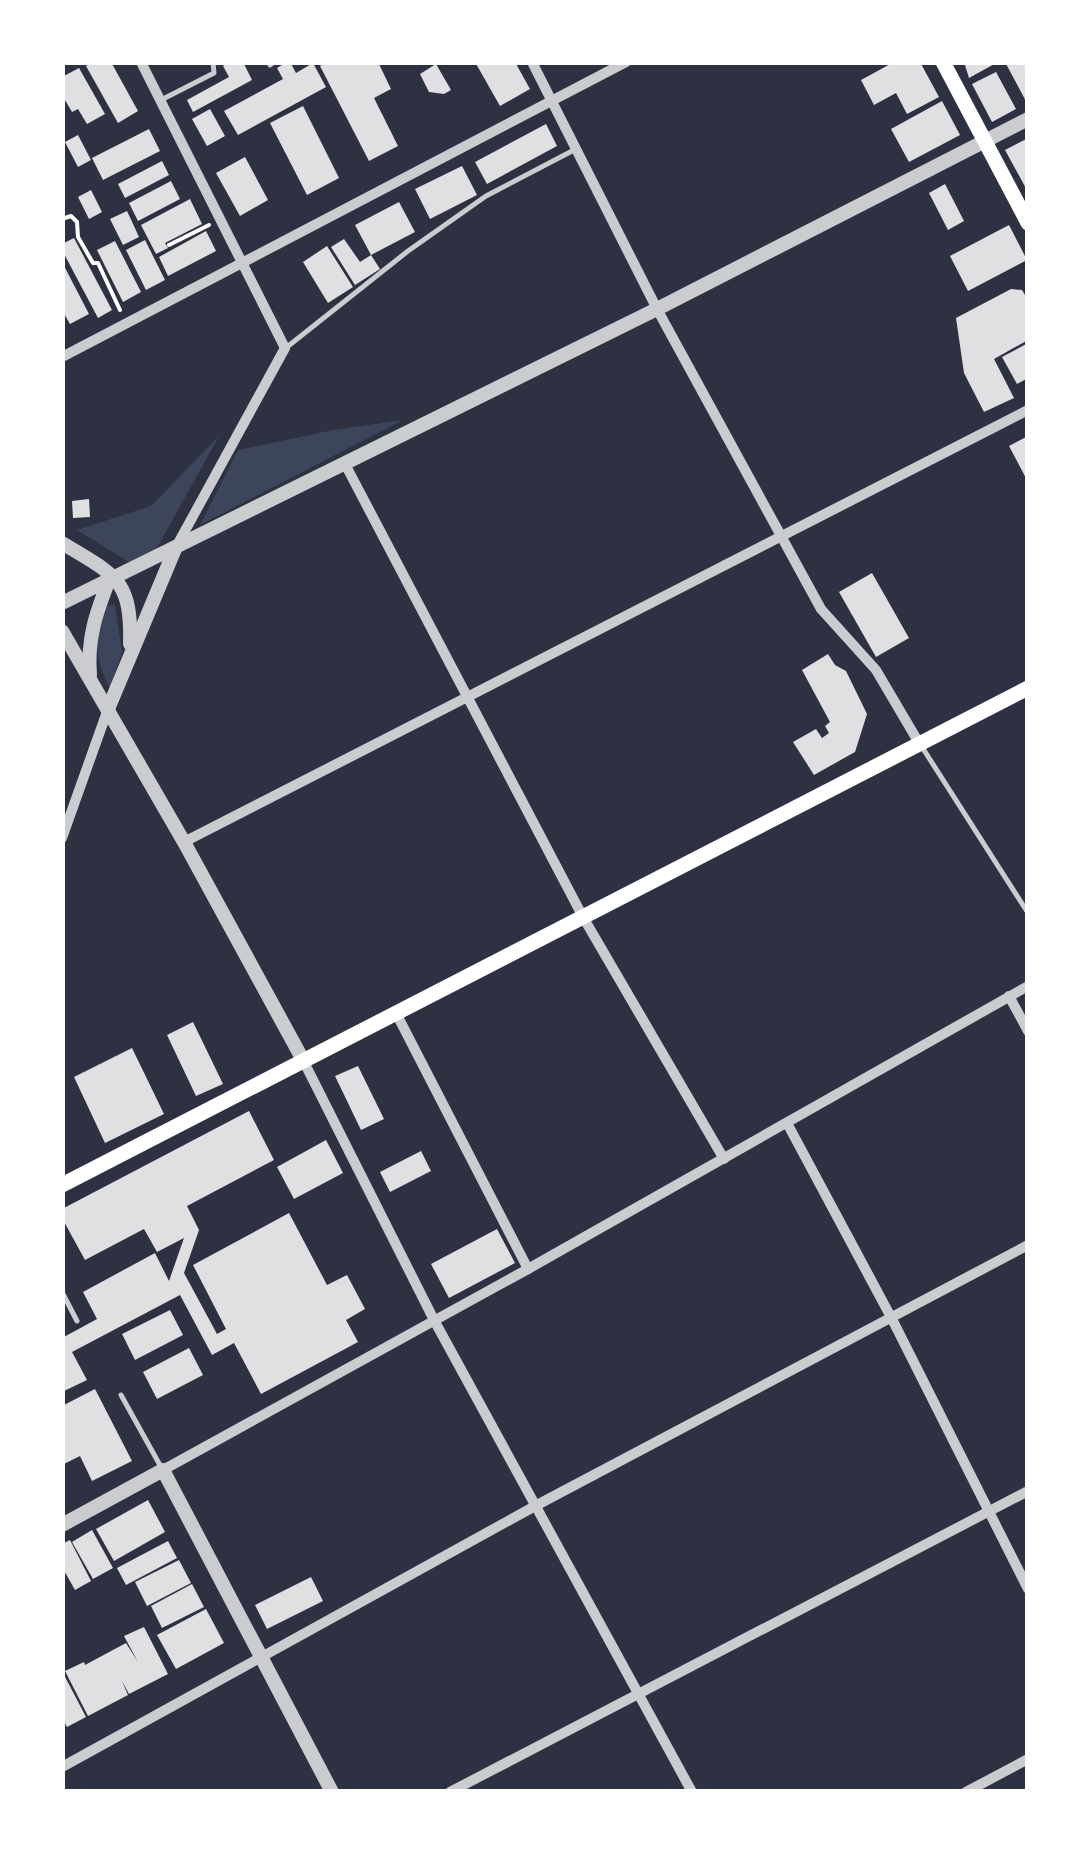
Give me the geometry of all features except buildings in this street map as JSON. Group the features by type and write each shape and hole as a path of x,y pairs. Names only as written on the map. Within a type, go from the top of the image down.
{"main road":[{"path":"943,62 1028,223"},
{"path":"62,1185 1028,688"}],"street":[{"path":"62,838 108,708 175,549 286,348 141,62"},
{"path":"532,62 657,308 821,608 876,670 919,744"},
{"path":"62,356 626,62"},
{"path":"62,603 1028,119"},
{"path":"184,842 1028,410"},
{"path":"345,464 583,917 724,1159"},
{"path":"62,542 112,578 128,600 130,652"},
{"path":"90,679 88,648 93,620 112,578"},
{"path":"62,632 184,842 302,1060 434,1320 692,1792"},
{"path":"62,1525 528,1269 1028,986"},
{"path":"1009,996 1028,1032"},
{"path":"396,1013 528,1269"},
{"path":"786,1122 892,1319 1028,1589"},
{"path":"62,1768 537,1505 1028,1245"},
{"path":"162,1470 332,1792"},
{"path":"450,1792 1028,1491"},
{"path":"966,1792 1028,1759"}],"lane":[{"path":"161,100 214,73 213,62"},
{"path":"286,348 408,251 486,196 576,149"},
{"path":"919,744 1028,913"},
{"path":"62,1292 77,1321"},
{"path":"121,1395 162,1470"}],"path":[{"path":"62,219 71,216 77,222 78,238 93,263 98,263 126,323"},
{"path":"169,246 222,219"}],"shaded area":[{"path":"403,420 200,525 238,450"},
{"path":"219,436 157,548 129,562 77,530 151,506"},
{"path":"115,605 122,652 110,689 98,648 107,606"}]}
